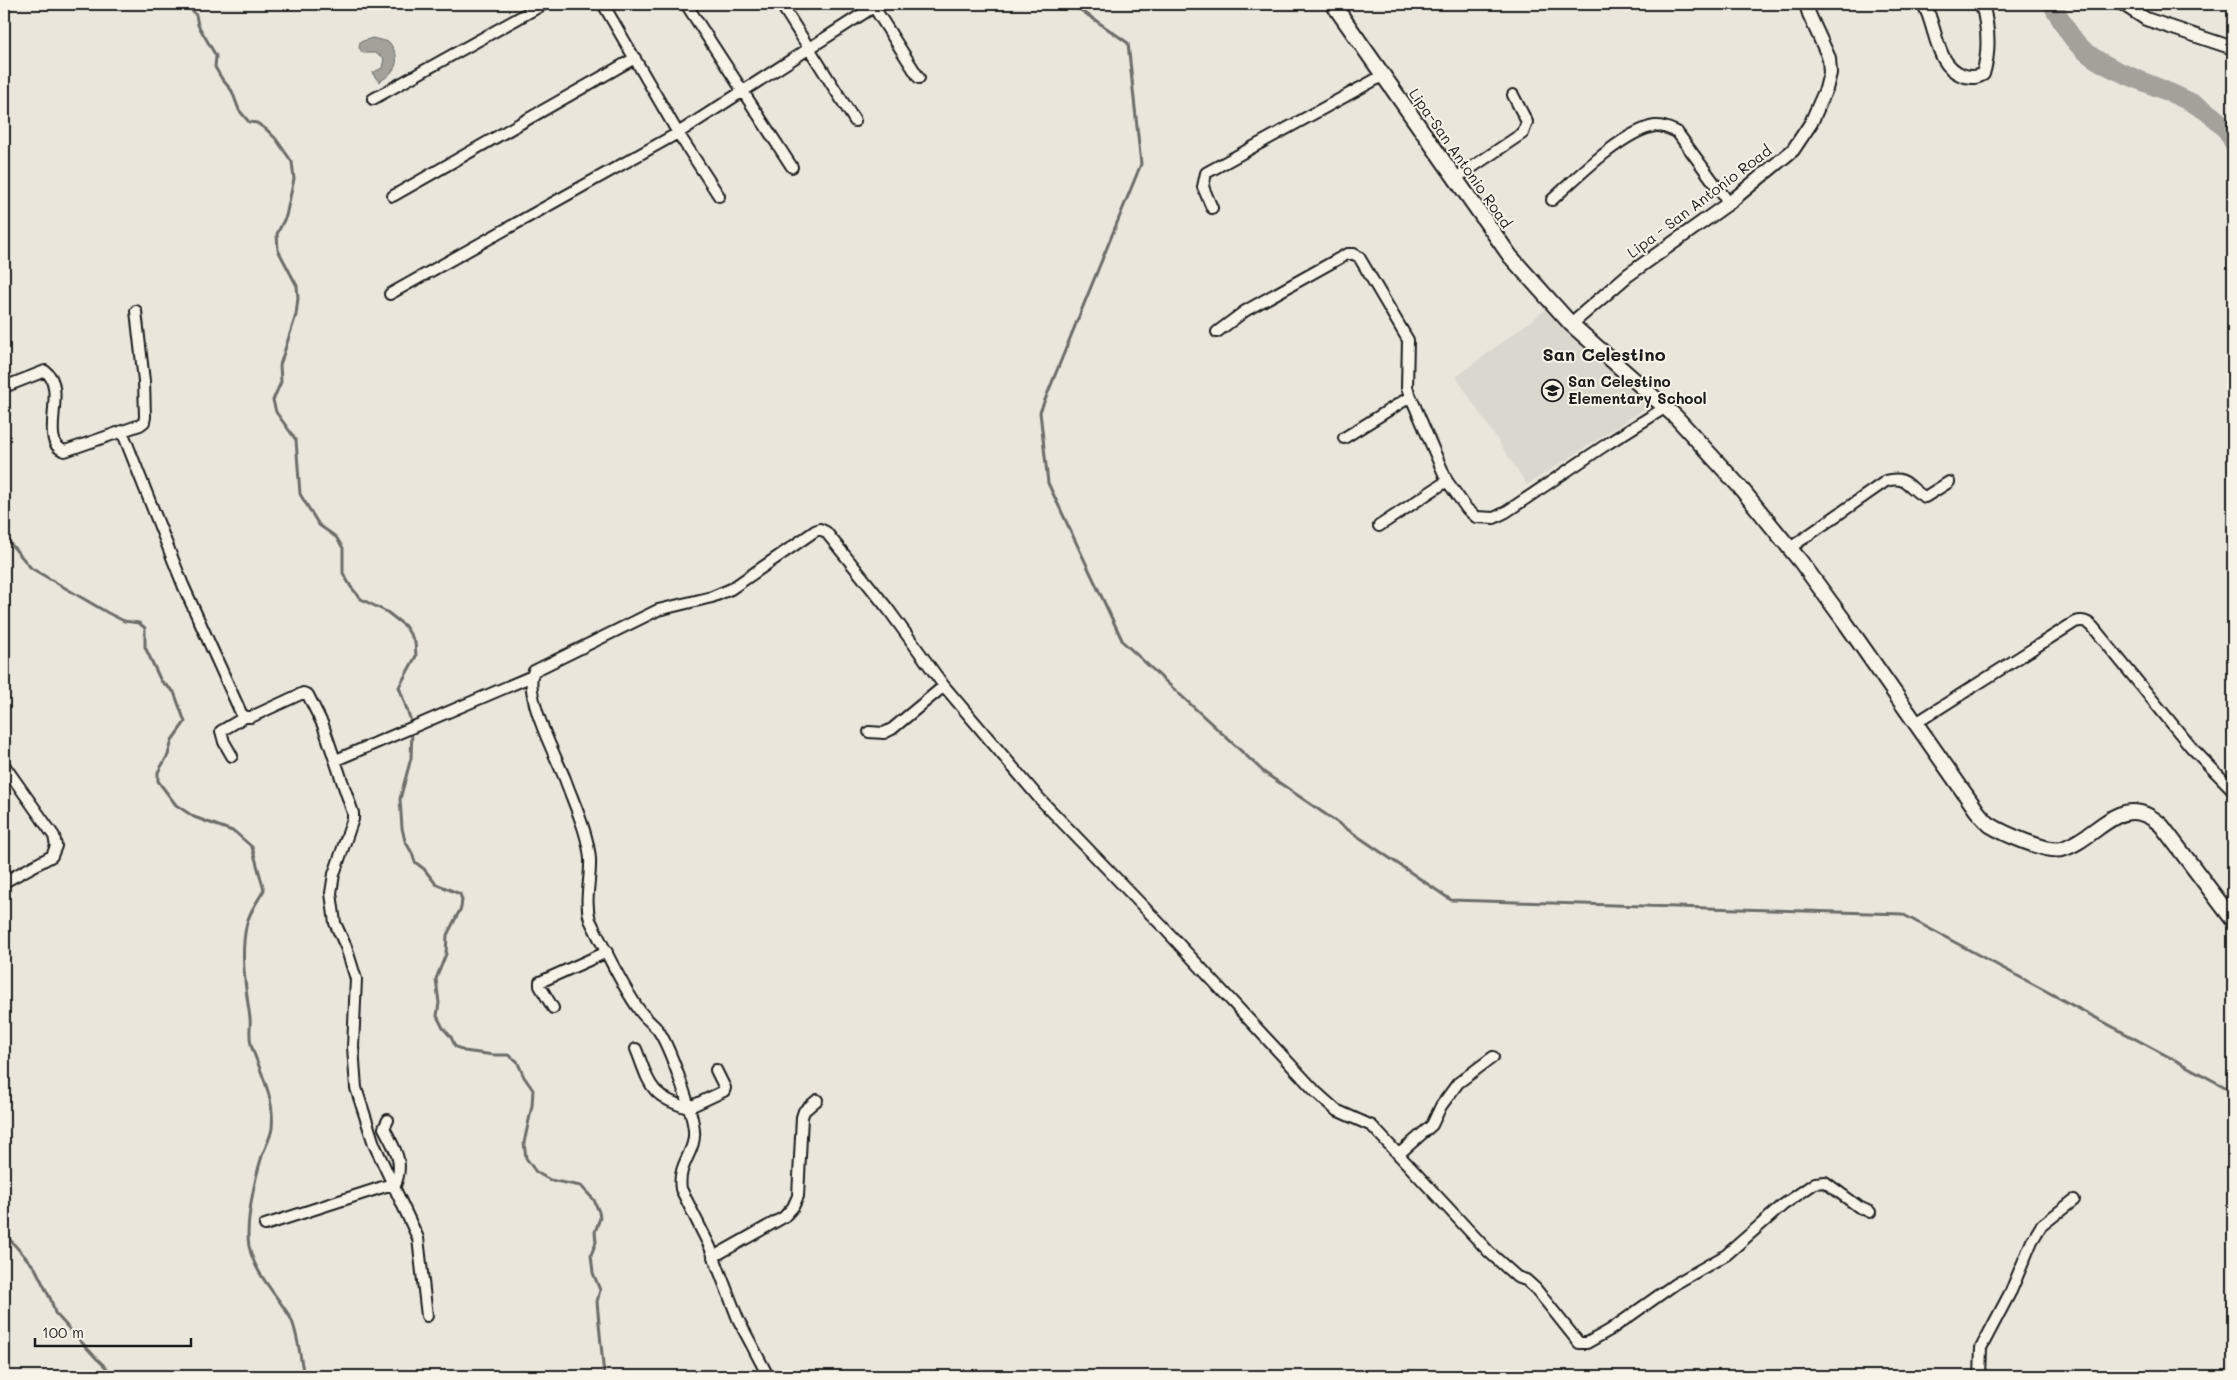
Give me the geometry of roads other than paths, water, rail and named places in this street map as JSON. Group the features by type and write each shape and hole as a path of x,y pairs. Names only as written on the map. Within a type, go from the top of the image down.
{"main road":[{"name":"Lipa-San Antonio Road","path":"1333,4 1510,256 1572,324 1666,407 1739,486 1790,548 1846,622 1977,811 1988,823 2000,831 2040,846 2060,849 2073,844 2115,816 2128,812 2141,813 2152,817 2162,826 2233,920"}],"street":[{"path":"373,98 544,4"},
{"path":"686,4 792,167"},
{"path":"780,4 855,121"},
{"name":"Lipa - San Antonio Road","path":"1572,324 1628,275 1729,203 1793,150 1811,123 1826,90 1830,73 1829,58 1806,4"},
{"path":"1924,4 1930,16 1944,59 1954,71 1967,78 1977,78 1983,74 1987,62 1986,27 1982,4"},
{"path":"2122,4 2146,19 2233,48"},
{"path":"605,5 678,133 718,196"},
{"path":"390,294 678,133 875,5 919,78"},
{"path":"393,196 635,58"},
{"path":"1212,208 1203,187 1206,172 1382,76"},
{"path":"1456,178 1523,134 1526,122 1513,95"},
{"path":"1552,200 1615,147 1643,129 1657,126 1669,128 1677,132 1729,203"},
{"path":"1217,332 1253,306 1348,254 1360,257 1408,340 1406,381 1410,397 1447,481 1467,509 1476,517 1494,518 1666,407"},
{"path":"4,387 45,371 50,374 53,380 56,407 52,420 56,445 59,450 65,452 144,422 144,381 136,310"},
{"path":"1344,438 1410,397"},
{"path":"122,431 184,585 241,714 245,717"},
{"path":"1790,548 1886,481 1894,479 1905,480 1925,497 1949,482"},
{"path":"1379,526 1447,481"},
{"path":"336,760 530,677 534,671 658,610 712,597 731,589 815,531 820,530 826,532 888,609 944,686 1039,798 1164,928 1316,1092 1336,1110 1372,1126 1489,1252 1517,1277 1526,1280 1536,1289 1579,1343 1587,1343 1610,1330 1688,1275 1726,1255 1768,1217 1815,1183 1825,1182 1852,1203 1870,1212"},
{"path":"1916,724 2074,622 2081,620 2088,622 2099,634 2191,747 2233,790"},
{"path":"530,677 540,721 565,780 588,845 590,861 587,910 590,920 640,1011 659,1032 672,1059 688,1108 694,1131 692,1144 682,1167 681,1189 713,1256 738,1319 768,1376"},
{"path":"869,732 884,733 892,729 944,686"},
{"path":"232,756 221,731 245,717 257,715 306,694 323,724 352,805 353,819 334,874 332,909 335,923 353,965 356,979 353,1047 356,1088 374,1144 418,1238 427,1316"},
{"path":"4,765 54,836 56,846 52,856 4,882"},
{"path":"553,1008 540,986 540,982 607,952"},
{"path":"636,1049 651,1087 657,1094 667,1101 688,1108 724,1091 725,1088 716,1070"},
{"path":"1399,1154 1432,1125 1441,1106 1458,1083 1493,1057"},
{"path":"713,1256 784,1217 793,1207 798,1196 802,1117 804,1111 817,1100"},
{"path":"265,1225 393,1186 399,1176 400,1166 397,1153 384,1128 388,1120"},
{"path":"1980,1376 1980,1348 2011,1291 2032,1241 2041,1226 2074,1200"}],"waterway":[{"path":"186,4 196,15 198,25 216,56 215,67 232,91 239,110 249,122 257,123 267,130 276,139 292,162 294,179 286,216 277,234 278,250 297,286 298,298 296,315 280,365 281,382 273,400 276,412 296,440 300,494 319,525 336,537 343,548 343,573 351,587 361,599 387,612 405,626 415,642 416,656 399,687 412,724"},
{"path":"1072,4 1128,43 1141,164 1040,412 1048,483 1123,642 1265,773 1451,900 1902,914 2227,1088 2233,1093"},
{"path":"2052,4 2071,35 2085,51 2102,63 2188,101 2207,112 2222,125 2233,142"},
{"path":"4,536 31,568 108,613 124,621 139,623 145,628 145,647 161,681 174,692 185,722 172,740 168,755 158,772 158,781 176,805 194,817 235,832 252,847 264,890 247,922 244,938 244,973 250,1018 251,1044 266,1086 272,1117 271,1131 259,1165 251,1201 248,1237 256,1266 290,1317 297,1337 304,1376"},
{"path":"412,730 411,758 400,799 405,841 415,862 424,869 436,884 460,894 462,900 461,908 447,935 446,954 436,979 439,1003 437,1016 455,1046 464,1051 508,1055 517,1061 524,1077 533,1090 532,1106 524,1143 526,1158 536,1172 550,1180 581,1186 594,1200 600,1218 595,1232 596,1242 591,1255 593,1273 600,1290 597,1302 604,1376"},
{"path":"4,1233 35,1268 51,1300 55,1313 115,1376"}],"place":[{"name":"San Celestino Elementary School","path":"1552,390"}],"district":[{"name":"San Celestino","path":"1604,354"}]}
